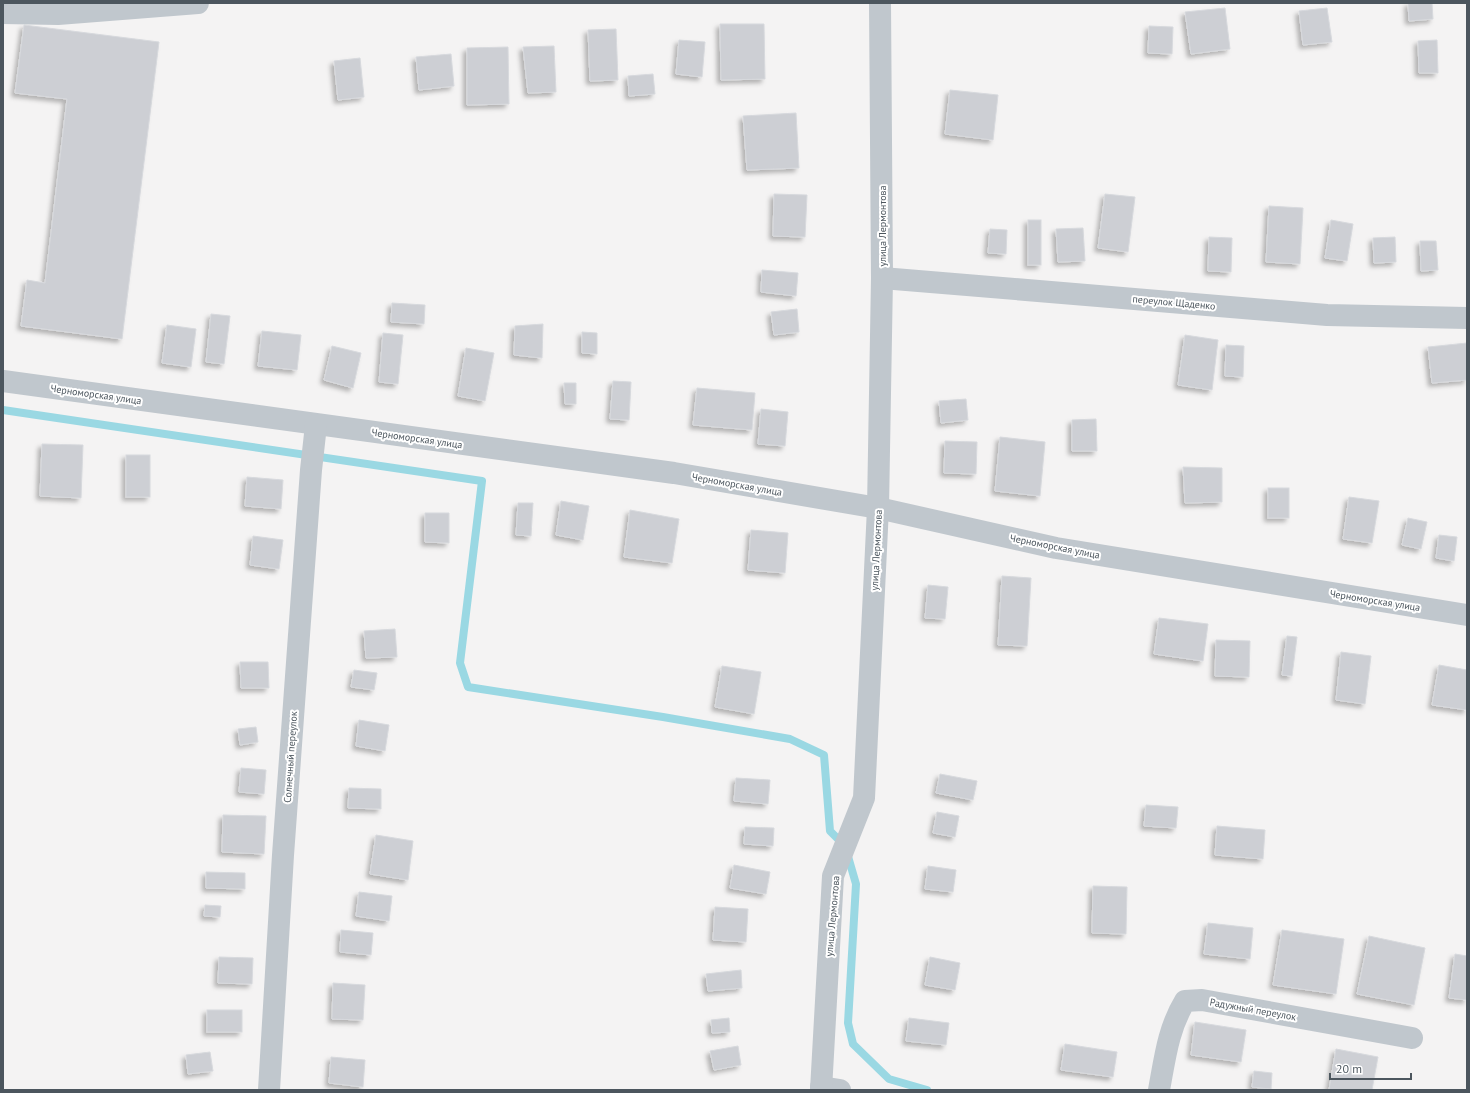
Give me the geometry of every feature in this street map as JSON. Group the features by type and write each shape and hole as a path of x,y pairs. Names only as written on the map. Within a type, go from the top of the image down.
{"street":[{"path":"3,13 58,14 198,3"},
{"name":"улица Лермонтова","path":"827,1089 833,876 864,798 878,508 882,278 880,3"},
{"name":"переулок Щаденко","path":"882,278 1327,315 1467,318"},
{"name":"Черноморская улица","path":"3,381 315,433 674,473 878,508 1056,548 1467,615"},
{"name":"Солнечный переулок","path":"269,1090 283,848 315,433"},
{"name":"Радужный переулок","path":"1160,1090 1168,1038 1176,1016 1185,1001 1202,1000 1412,1038"}],"building":[{"path":"1408,3 1432,3 1433,19 1409,21"},
{"path":"1225,8 1230,49 1191,54 1185,12"},
{"path":"1327,8 1332,42 1303,45 1299,11"},
{"path":"720,24 764,24 765,79 721,80"},
{"path":"24,25 159,42 122,339 21,326 27,280 45,283 67,99 15,93"},
{"path":"1149,26 1173,27 1172,54 1148,53"},
{"path":"616,29 618,80 590,81 588,30"},
{"path":"679,40 705,42 702,77 676,74"},
{"path":"1437,40 1438,73 1419,73 1418,41"},
{"path":"554,46 556,92 528,93 523,47"},
{"path":"508,47 509,104 467,105 467,48"},
{"path":"451,54 454,86 419,90 416,57"},
{"path":"360,58 364,97 338,100 334,61"},
{"path":"653,74 655,94 629,96 628,76"},
{"path":"950,90 998,95 993,140 945,134"},
{"path":"796,113 799,168 747,170 743,116"},
{"path":"774,194 807,195 805,237 773,236"},
{"path":"1105,194 1135,197 1128,252 1098,248"},
{"path":"1269,206 1303,208 1300,264 1266,262"},
{"path":"1028,220 1041,220 1041,265 1028,265"},
{"path":"1331,220 1353,224 1347,261 1325,258"},
{"path":"1083,228 1085,261 1058,262 1056,229"},
{"path":"990,229 1007,230 1006,254 988,253"},
{"path":"1209,237 1232,238 1231,272 1208,271"},
{"path":"1395,237 1396,262 1374,263 1373,238"},
{"path":"1420,241 1436,241 1438,270 1421,271"},
{"path":"762,270 798,273 796,296 761,292"},
{"path":"392,303 425,305 424,324 391,322"},
{"path":"797,309 799,332 774,335 771,312"},
{"path":"211,314 230,316 224,364 206,362"},
{"path":"543,324 542,358 514,355 515,326"},
{"path":"167,325 196,329 191,367 162,363"},
{"path":"262,331 301,335 297,370 258,366"},
{"path":"582,332 597,333 597,354 582,353"},
{"path":"383,333 403,335 398,384 379,382"},
{"path":"1185,335 1218,340 1212,390 1178,385"},
{"path":"1467,343 1467,380 1432,383 1428,347"},
{"path":"1226,345 1244,346 1243,377 1225,376"},
{"path":"332,346 361,353 353,388 324,380"},
{"path":"466,348 494,353 485,401 458,396"},
{"path":"613,381 631,382 629,420 610,419"},
{"path":"564,383 576,383 576,404 565,404"},
{"path":"697,388 755,393 752,430 693,425"},
{"path":"966,399 968,420 941,423 939,401"},
{"path":"761,409 788,412 785,446 758,444"},
{"path":"1096,419 1097,451 1072,451 1072,420"},
{"path":"1000,437 1045,442 1040,496 995,491"},
{"path":"945,441 977,442 976,474 944,473"},
{"path":"42,444 83,445 81,498 40,496"},
{"path":"126,455 150,455 150,497 126,497"},
{"path":"1183,467 1222,468 1222,502 1185,503"},
{"path":"247,477 283,480 281,509 245,506"},
{"path":"1268,488 1289,488 1289,518 1268,518"},
{"path":"1349,497 1379,501 1372,543 1343,539"},
{"path":"561,501 589,506 583,540 556,535"},
{"path":"518,503 533,503 531,536 516,535"},
{"path":"630,510 679,519 672,563 624,557"},
{"path":"425,513 449,513 449,543 425,542"},
{"path":"1408,518 1427,522 1421,549 1402,545"},
{"path":"751,530 788,533 785,573 748,570"},
{"path":"1439,535 1457,537 1454,561 1436,558"},
{"path":"253,536 283,540 279,569 250,565"},
{"path":"1002,576 1031,578 1027,646 998,645"},
{"path":"928,585 948,587 945,619 925,618"},
{"path":"1159,618 1208,624 1203,661 1154,654"},
{"path":"395,629 397,657 366,658 364,631"},
{"path":"1287,636 1297,637 1292,676 1282,675"},
{"path":"1216,640 1250,641 1249,677 1215,676"},
{"path":"1341,652 1371,656 1365,704 1336,700"},
{"path":"240,662 268,662 269,688 241,688"},
{"path":"1439,665 1467,670 1467,710 1432,705"},
{"path":"722,666 761,672 754,714 715,707"},
{"path":"354,670 377,673 374,690 351,687"},
{"path":"359,720 389,725 385,751 356,746"},
{"path":"256,727 258,742 240,745 238,729"},
{"path":"241,768 266,770 264,794 239,792"},
{"path":"940,774 977,781 973,800 936,793"},
{"path":"736,778 770,780 768,804 734,801"},
{"path":"349,788 381,789 381,809 348,808"},
{"path":"1146,805 1178,807 1176,828 1144,826"},
{"path":"937,812 959,816 955,837 933,833"},
{"path":"223,815 266,816 264,854 222,852"},
{"path":"1217,826 1265,830 1263,859 1215,855"},
{"path":"745,827 774,828 773,846 744,844"},
{"path":"376,835 413,841 408,880 370,874"},
{"path":"734,865 770,872 766,894 730,888"},
{"path":"928,866 956,870 953,892 925,889"},
{"path":"206,872 245,873 245,889 206,888"},
{"path":"1093,886 1127,887 1126,934 1092,933"},
{"path":"359,892 392,896 389,921 356,916"},
{"path":"205,905 221,906 220,917 204,916"},
{"path":"715,907 748,909 746,942 713,940"},
{"path":"1208,923 1253,928 1250,959 1204,954"},
{"path":"341,930 373,933 371,955 340,952"},
{"path":"1282,930 1344,939 1336,994 1273,985"},
{"path":"1369,936 1425,948 1414,1005 1357,994"},
{"path":"1455,954 1467,956 1467,1000 1449,998"},
{"path":"219,957 253,958 252,984 218,983"},
{"path":"930,957 960,963 955,990 925,985"},
{"path":"741,970 742,988 708,991 706,974"},
{"path":"333,983 365,985 363,1020 332,1019"},
{"path":"207,1010 242,1010 242,1032 207,1032"},
{"path":"729,1018 730,1032 712,1033 711,1020"},
{"path":"909,1018 949,1023 946,1045 906,1041"},
{"path":"1195,1022 1246,1030 1241,1062 1191,1055"},
{"path":"1065,1044 1117,1052 1113,1077 1061,1070"},
{"path":"738,1046 741,1065 714,1070 710,1051"},
{"path":"1336,1049 1378,1057 1372,1090 1329,1090"},
{"path":"210,1052 213,1071 188,1074 186,1055"},
{"path":"331,1057 365,1060 363,1087 329,1083"},
{"path":"1254,1071 1272,1073 1271,1089 1252,1087"}],"waterway":[{"path":"3,410 482,481 460,663 468,687 663,717 790,739 824,755 830,831 845,846 856,884 848,1023 853,1044 889,1079 927,1090"}]}
